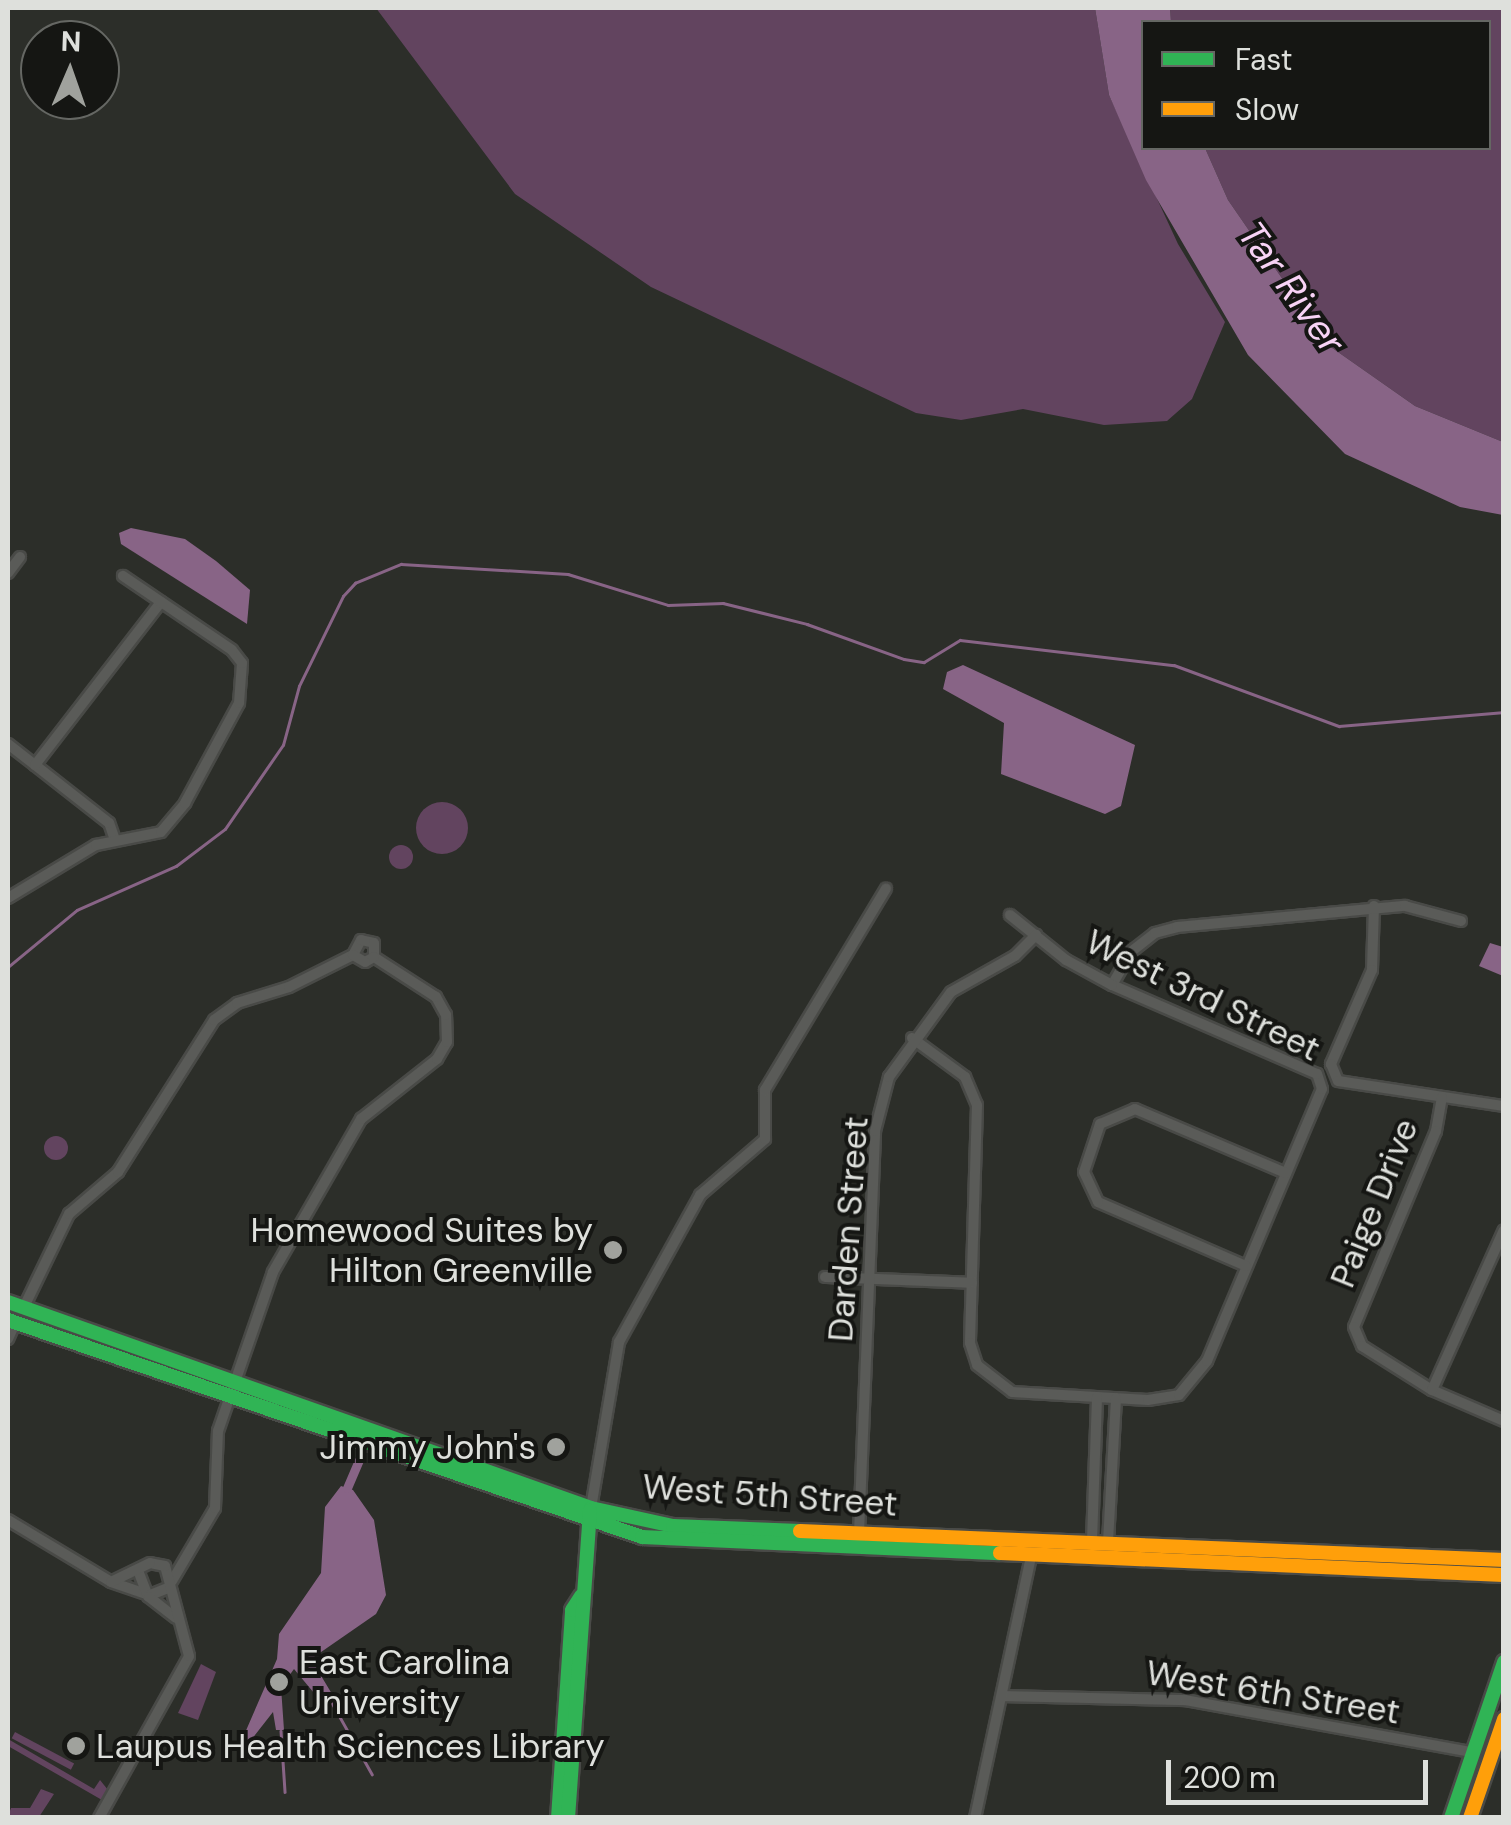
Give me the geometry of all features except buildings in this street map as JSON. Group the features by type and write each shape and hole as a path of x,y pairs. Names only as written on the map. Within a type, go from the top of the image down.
{"main road":[{"name":"West 5th Street","path":"8,1302 230,1392"},
{"name":"West 5th Street","path":"11,1321 590,1516 691,1543 1504,1575"},
{"name":"West 5th Street","path":"590,1516 672,1526 1504,1560"},
{"path":"568,1818 587,1614 581,1596 590,1516"},
{"path":"874,1549 997,1540"},
{"path":"981,1554 1101,1551 1100,1542"},
{"path":"558,1818 572,1610 581,1596"},
{"path":"1450,1818 1504,1662"},
{"path":"1470,1818 1504,1719"}],"street":[{"path":"8,573 20,557"},
{"path":"8,898 115,840 161,832 185,804 229,726 243,682 232,650 123,576"},
{"path":"35,765 161,602"},
{"path":"8,744 109,823 115,840"},
{"path":"590,1516 619,1342 700,1195 766,1139 765,1090 886,889"},
{"path":"1112,985 1132,952 1155,933 1374,906 1424,908 1461,921"},
{"name":"West 3rd Street","path":"1374,906 1372,970 1331,1064 1338,1080 1504,1106"},
{"name":"West 3rd Street","path":"1010,915 1112,985 1316,1072 1322,1090 1286,1173"},
{"name":"Darden Street","path":"859,1533 876,1131 890,1078 912,1038 951,992 1015,956 1036,935"},
{"path":"23,1309 69,1214 118,1172 214,1020 237,1003 289,987 354,954 364,939 375,946 374,957"},
{"path":"354,954 365,962 374,957"},
{"path":"146,1594 171,1584 215,1508 218,1432 273,1272 361,1119 436,1060 447,1042 440,1001 374,957"},
{"path":"912,1038 965,1078 977,1105 970,1343 977,1365 992,1382 1012,1392 1116,1398 1179,1394 1207,1361 1286,1173 1135,1109 1100,1124 1084,1172 1098,1202 1246,1266"},
{"name":"Paige Drive","path":"1442,1098 1436,1131 1354,1327 1362,1346 1432,1390 1504,1420"},
{"path":"1432,1390 1504,1230"},
{"path":"825,1277 972,1283"},
{"path":"8,1340 11,1321"},
{"path":"1097,1397 1100,1542"},
{"path":"1100,1542 1116,1398"},
{"path":"8,1520 111,1582 146,1594 176,1618"},
{"path":"111,1582 186,1554"},
{"path":"975,1818 1005,1696 1031,1556"},
{"path":"99,1818 185,1674 190,1651 176,1618 171,1584 160,1564"},
{"path":"139,1573 146,1594"},
{"name":"West 6th Street","path":"1005,1696 1185,1700 1472,1752"}],"shaded area":[{"path":"376,8 1095,8 1109,95 1178,244 1225,322 1192,399 1167,421 1104,425 1023,409 961,420 916,413 651,287 515,194"},
{"path":"1095,8 1170,8 1171,20 1141,20 1141,150 1206,150 1228,200 1328,345 1415,406 1503,442 1503,515 1460,507 1345,454 1248,355 1146,180 1109,95"},
{"path":"1170,8 1503,8 1503,442 1415,406 1328,345 1228,200 1206,150 1491,150 1491,20 1171,20"},
{"path":"131,528 185,539 216,561 250,590 247,624 121,544 119,533"},
{"path":"963,665 1135,745 1121,806 1105,814 1001,774 1004,723 943,689 947,672"},
{"path":"442,802 460,810 468,828 460,846 442,854 424,846 416,828 424,810"},
{"path":"401,845 413,857 401,869 389,857"},
{"path":"1490,943 1503,947 1503,976 1479,966"},
{"path":"56,1136 65,1139 65,1157 56,1160 47,1157 44,1148 47,1139"},
{"path":"341,1486 353,1490 374,1520 386,1595 376,1614 311,1659 335,1699 324,1705 294,1669 281,1687 284,1730 276,1730 273,1712 244,1749 241,1742 277,1659 279,1634 321,1573 325,1507"},
{"path":"201,1664 216,1672 198,1720 178,1713"},
{"path":"15,1732 74,1763 71,1770 12,1738"},
{"path":"8,1739 94,1789 100,1780 108,1790 102,1800 8,1746"},
{"path":"41,1789 54,1794 39,1817 8,1816 11,1808 30,1808"}],"waterway":[{"path":"8,967 77,910 176,866 225,829 283,745 299,686 343,596 355,583 401,564 568,574 668,605 723,603 807,624 904,659 924,662 960,640 1174,665 1339,726 1504,712"},
{"path":"347,1488 359,1460"},
{"path":"331,1701 372,1774"},
{"path":"281,1731 285,1792"}],"traffic: fast":[{"path":"8,1302 591,1508 673,1526 800,1531"},
{"path":"8,1320 642,1537 1000,1553"},
{"path":"568,1818 590,1511"},
{"path":"558,1818 572,1610 581,1596"},
{"path":"1451,1818 1504,1662"}],"traffic: slow":[{"path":"800,1531 1504,1560"},
{"path":"1000,1553 1504,1575"},
{"path":"1470,1818 1504,1719"}],"place":[{"name":"Homewood Suites by Hilton Greenville","path":"613,1250"},
{"name":"Jimmy John's","path":"556,1447"},
{"name":"East Carolina University","path":"279,1682"},
{"name":"Laupus Health Sciences Library","path":"76,1746"}],"water label":[{"name":"Tar River","path":"1291,288"}]}
